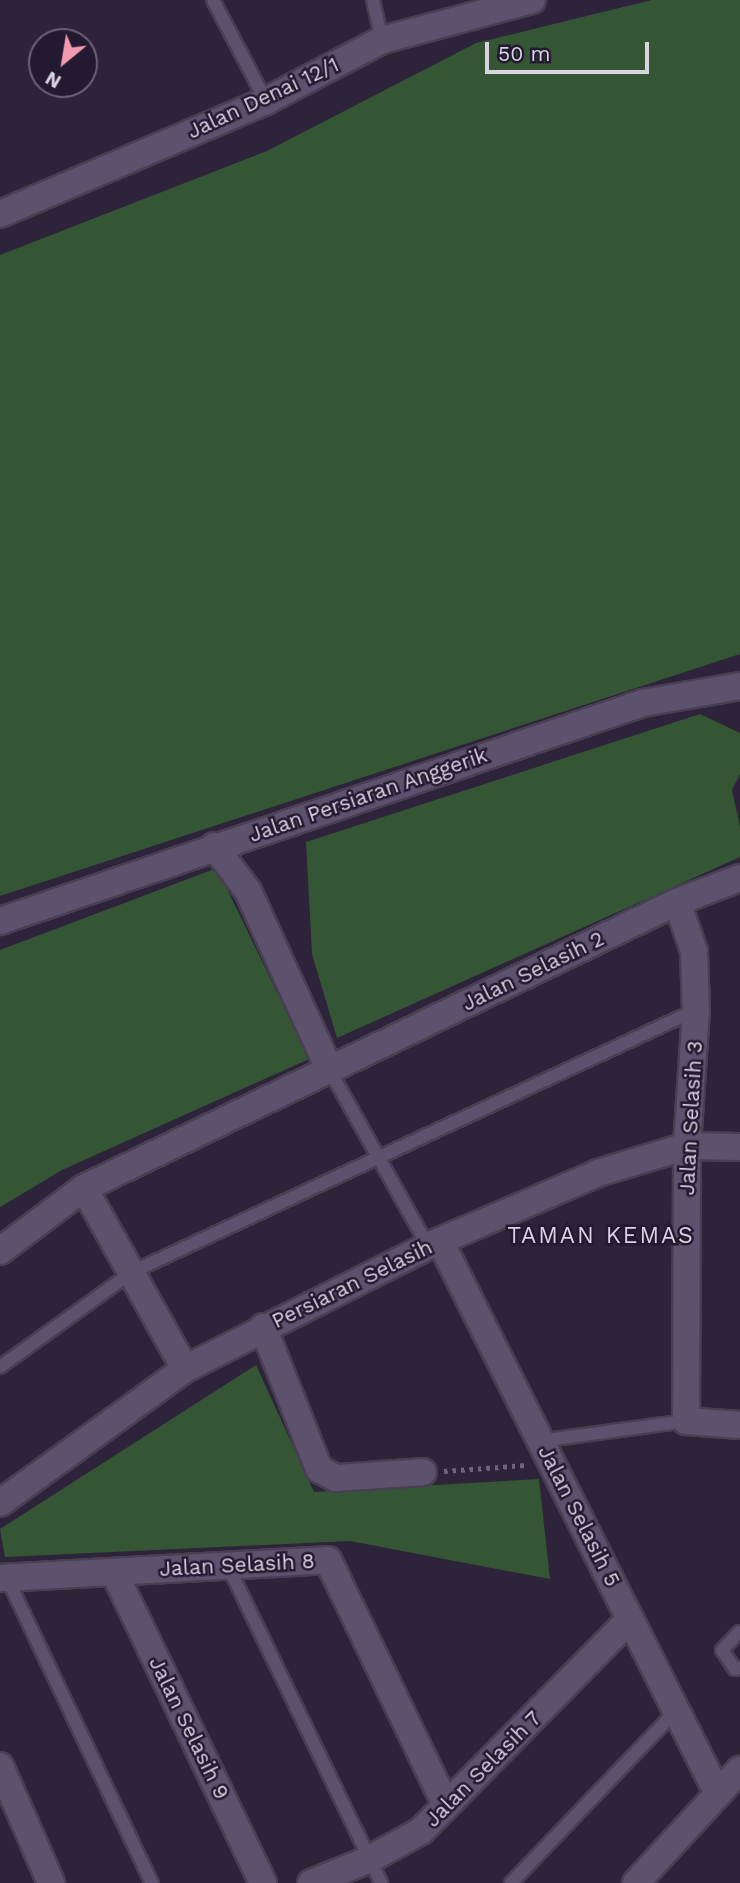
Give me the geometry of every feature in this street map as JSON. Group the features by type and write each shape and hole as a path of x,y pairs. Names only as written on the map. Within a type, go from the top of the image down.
{"street":[{"name":"Jalan Denai 12/1","path":"0,214 266,101 382,40 532,0"},
{"name":"Jalan Persiaran Anggerik","path":"0,921 214,846 643,703 740,686"},
{"path":"214,846 248,891 329,1069"},
{"name":"Jalan Selasih 2","path":"0,1251 84,1188 677,902 740,878"},
{"name":"Jalan Selasih 3","path":"677,902 694,951 696,1010 687,1146 685,1421"},
{"name":"Persiaran Selasih","path":"0,1503 185,1369 263,1327 434,1244 598,1173 687,1146 740,1147"},
{"path":"84,1188 185,1369"},
{"name":"Jalan Selasih 5","path":"434,1244 546,1452 717,1792"},
{"path":"263,1327 319,1469 336,1478 423,1472"},
{"path":"685,1421 740,1425"},
{"name":"Jalan Selasih 8","path":"4,1578 328,1560 446,1805"},
{"name":"Jalan Selasih 9","path":"114,1572 263,1883"},
{"name":"Jalan Selasih 7","path":"311,1883 370,1859 422,1831 630,1619"},
{"path":"0,1766 51,1883"},
{"path":"636,1883 740,1770"}],"lane":[{"path":"213,0 266,101"},
{"path":"373,0 382,40"},
{"path":"0,1367 132,1272 696,1010"},
{"path":"329,1069 377,1159 434,1244"},
{"path":"546,1452 685,1421"},
{"path":"228,1566 382,1883"},
{"path":"4,1578 152,1883"},
{"path":"739,1632 722,1650 735,1669 740,1668"},
{"path":"511,1883 676,1711"}],"path":[{"path":"423,1472 546,1452"}],"green space":[{"path":"652,0 740,0 740,654 0,896 0,255 267,151 476,43"},
{"path":"700,714 740,733 740,774 732,790 740,827 740,857 337,1038 312,954 306,842"},
{"path":"217,868 309,1059 62,1170 0,1207 0,950"},
{"path":"256,1365 314,1492 539,1479 550,1579 350,1541 5,1557 0,1529"}],"district":[{"name":"TAMAN KEMAS","path":"601,1236"}]}
